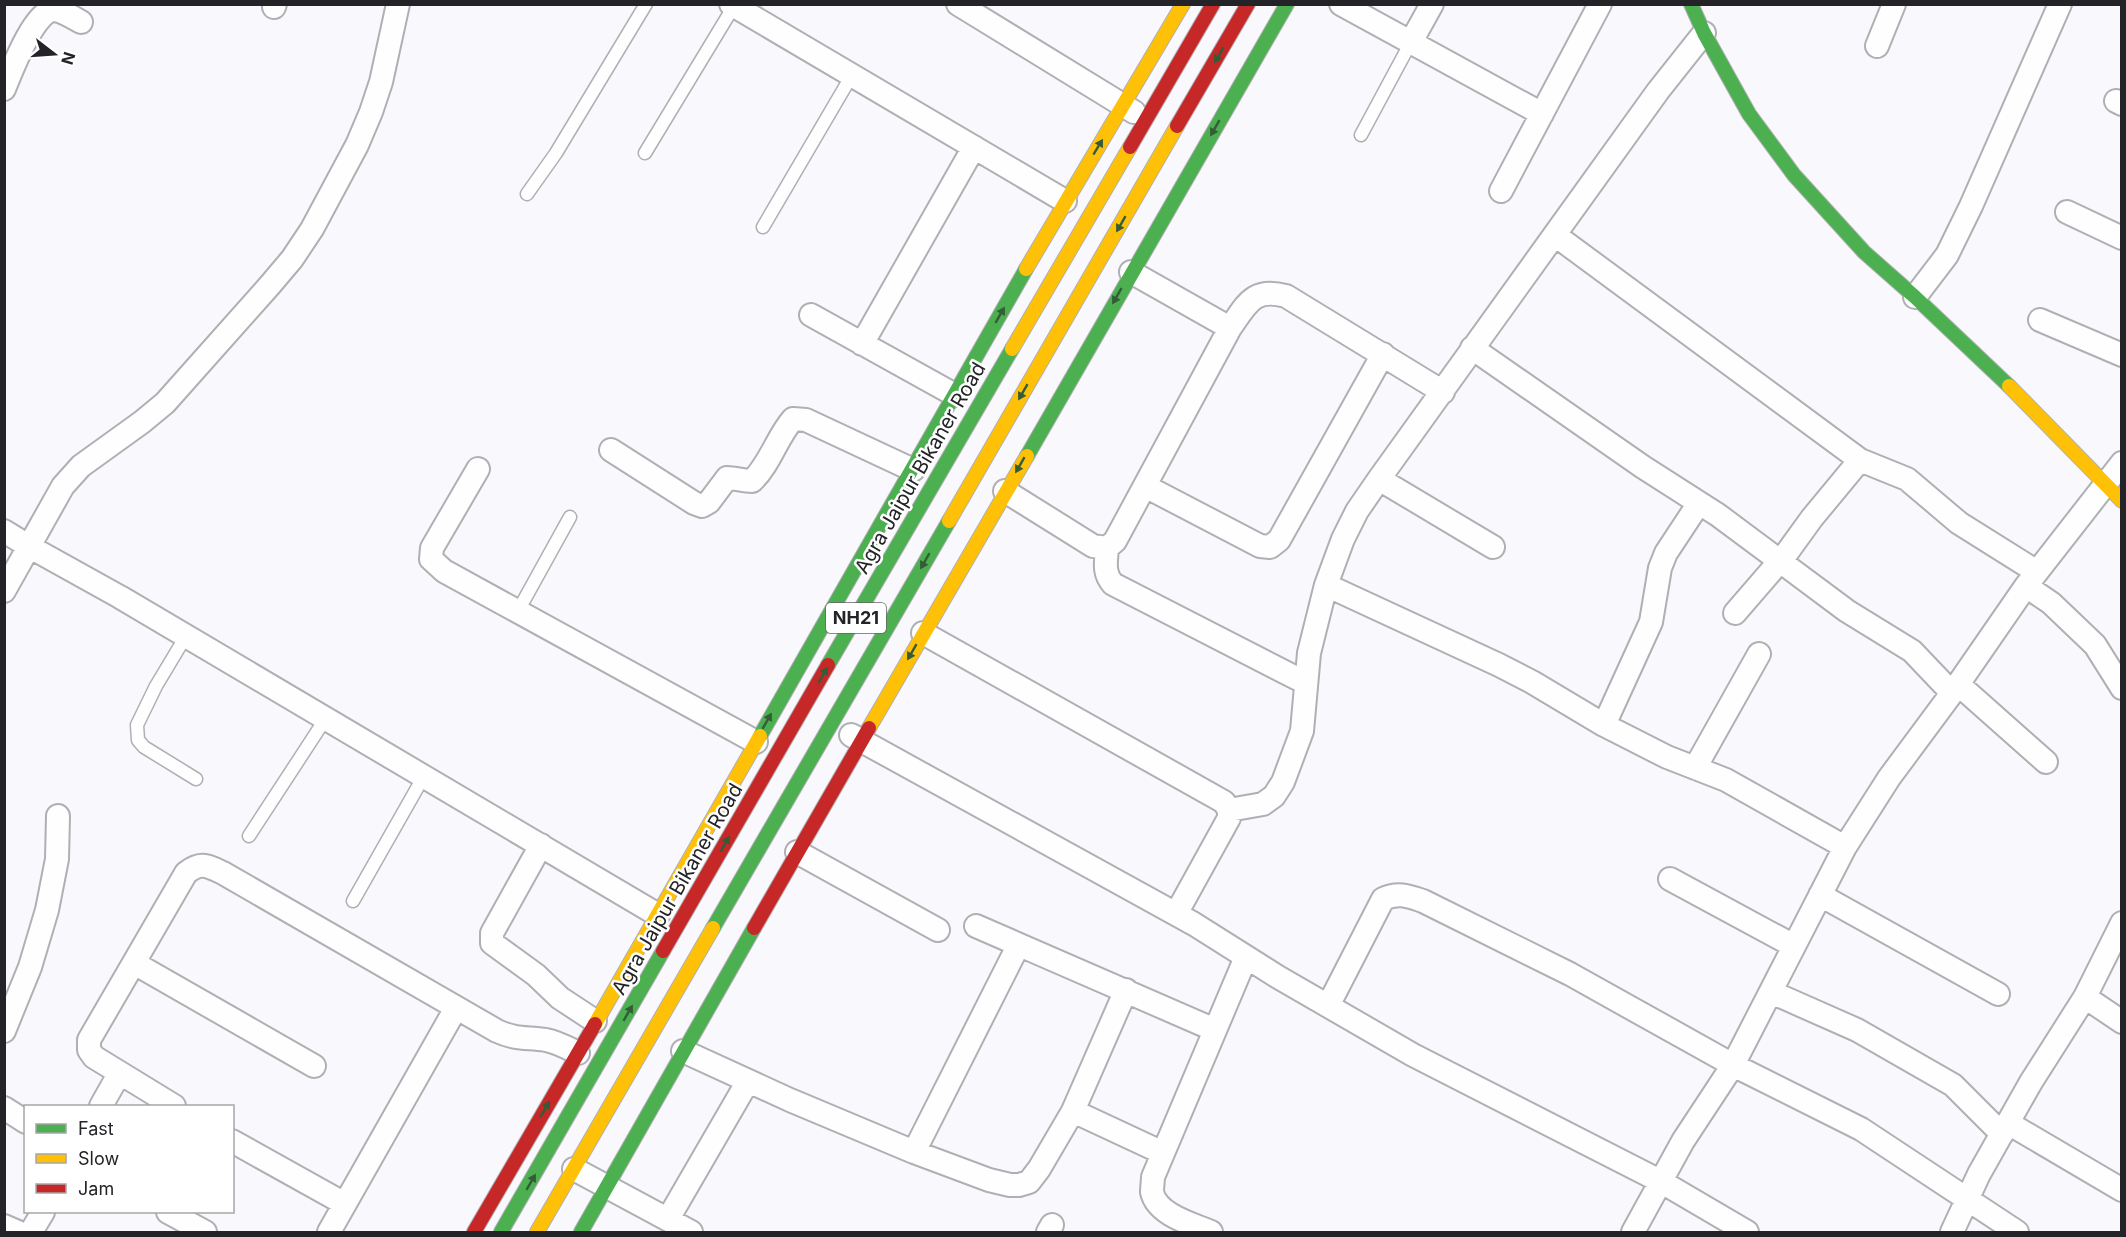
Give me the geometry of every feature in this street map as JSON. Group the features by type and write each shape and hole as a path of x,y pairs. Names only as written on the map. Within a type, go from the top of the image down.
{"main road":[{"path":"474,1233 1065,201 1183,4"},
{"name":"Agra Jaipur Bikaner Road","path":"501,1233 905,532 1213,4"},
{"name":"NH21","path":"537,1233 1248,4"},
{"path":"581,1233 797,852 1287,4"},
{"path":"1690,4 1749,114 1794,175 1864,252 1998,375 2121,501"}],"street":[{"path":"4,591 63,486 81,466 165,403 270,285 312,229 352,155 371,112 381,82 398,4"},
{"path":"958,4 1124,104 1145,120"},
{"path":"1341,4 1542,114"},
{"path":"1411,42 1432,4"},
{"path":"1501,191 1600,4"},
{"path":"1876,46 1894,4"},
{"path":"1915,297 1947,255 2060,4"},
{"path":"733,5 1065,201"},
{"path":"4,89 33,27 44,13 55,10 81,22"},
{"path":"1229,810 1263,804 1274,796 1283,782 1302,730 1309,653 1326,585 1343,539 1357,511 1658,91 1704,33"},
{"path":"862,344 974,147"},
{"path":"2067,212 2121,238"},
{"path":"1555,236 1860,460 1907,479 1959,523 2032,579 2050,603 2095,645 2121,688"},
{"path":"1131,272 1230,328"},
{"path":"1306,683 1113,584 1107,577 1105,568 1107,548 1115,541 1230,328 1247,304 1258,295 1272,292 1286,296 1443,392"},
{"path":"811,315 955,395"},
{"path":"2040,320 2121,355"},
{"path":"1472,348 1633,461 1699,503 1847,611 1912,651 2046,762"},
{"path":"1145,486 1260,546 1270,547 1279,540 1383,354"},
{"path":"610,450 702,506 709,502 727,478 752,481 759,474 785,428 794,419 806,420 913,470"},
{"path":"1735,613 1780,561 1860,460"},
{"path":"1633,1233 1683,1141 1733,1065 1845,847 1889,778 2032,579 2121,462"},
{"path":"478,469 432,548 431,559 444,571 756,742"},
{"path":"1379,479 1493,548"},
{"path":"1005,491 1093,546 1107,548"},
{"path":"1604,725 1651,622 1660,568 1666,553 1699,503"},
{"path":"4,531 120,597 658,915"},
{"path":"1326,585 1499,665 1604,725 1666,757 1736,786 1845,847"},
{"path":"923,633 1224,802 1229,810 1229,818 1176,914"},
{"path":"1695,768 1760,654"},
{"path":"830,725 1176,914 1413,1055 1660,1181 1747,1233"},
{"path":"4,1031 30,967 51,892 57,859 58,816"},
{"path":"541,845 492,933 492,943 536,975 560,998 595,1021"},
{"path":"797,852 938,930"},
{"path":"171,1105 94,1057 89,1050 89,1040 186,873 195,866 207,865 510,1037 548,1041 578,1053"},
{"path":"1670,879 1794,946"},
{"path":"1328,1006 1383,899 1393,895 1423,901 1570,974 1733,1065 1861,1129 2017,1233"},
{"path":"1821,895 1998,994"},
{"path":"1952,1233 1979,1174 2031,1082 2085,997 2121,923"},
{"path":"976,926 1215,1030"},
{"path":"914,1152 1018,946"},
{"path":"1211,1233 1161,1207 1152,1193 1153,1177 1246,957"},
{"path":"134,963 314,1066"},
{"path":"683,1051 914,1152 989,1180 1019,1185 1029,1182 1039,1169 1073,1111 1126,990"},
{"path":"1771,992 1857,1030 1953,1085 2005,1129 2121,1190"},
{"path":"2085,997 2121,1022"},
{"path":"329,1233 456,1008"},
{"path":"102,1105 118,1074"},
{"path":"668,1220 748,1081"},
{"path":"4,1108 24,1121"},
{"path":"1073,1111 1162,1153"},
{"path":"235,1148 345,1204"},
{"path":"574,1169 692,1233"},
{"path":"31,1233 42,1213"},
{"path":"171,1213 200,1223"},
{"path":"4,1226 18,1233"}],"lane":[{"path":"527,194 556,153 646,4"},
{"path":"645,153 733,5"},
{"path":"1361,135 1411,42"},
{"path":"763,227 852,75"},
{"path":"518,611 570,517"},
{"path":"181,633 137,725 138,740 144,747 195,779"},
{"path":"249,836 326,718"},
{"path":"353,901 424,776"}],"traffic: fast":[{"path":"1027,456 1287,4"},
{"path":"1691,4 1704,33 1749,114 1794,175 1864,252 2009,386"},
{"path":"760,736 1026,269"},
{"path":"828,665 1012,349"},
{"path":"713,928 949,521"},
{"path":"581,1232 754,928"},
{"path":"501,1232 663,951"}],"traffic: slow":[{"path":"1026,269 1183,4"},
{"path":"949,521 1177,126"},
{"path":"1012,349 1130,147"},
{"path":"2009,386 2122,501"},
{"path":"869,728 1027,456"},
{"path":"595,1024 760,736"},
{"path":"537,1232 713,928"}],"traffic: jam":[{"path":"1130,147 1213,4"},
{"path":"1177,126 1248,4"},
{"path":"663,951 828,665"},
{"path":"754,928 869,728"},
{"path":"474,1232 595,1024"}]}
